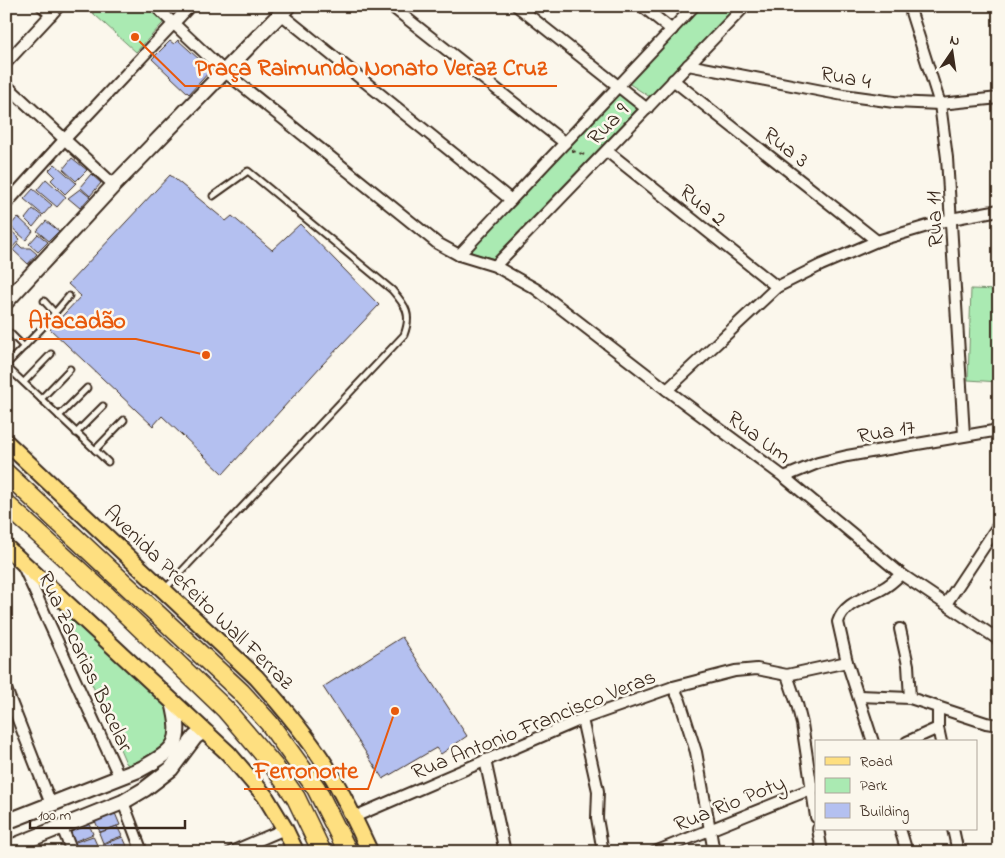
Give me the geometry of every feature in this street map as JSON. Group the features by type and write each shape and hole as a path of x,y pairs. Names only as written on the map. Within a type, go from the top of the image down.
{"highway":[{"name":"Avenida Prefeito Wall Ferraz","path":"6,473 241,692 269,723 316,788 348,852"},
{"path":"6,504 107,596 224,709 273,765 296,798 322,852"}],"main road":[{"name":"Avenida Prefeito Wall Ferraz","path":"6,442 256,677 325,764 354,817 370,852"},
{"path":"6,548 207,733 233,760 265,796 285,829 296,852"}],"street":[{"path":"42,6 51,15"},
{"path":"6,63 59,6"},
{"name":"Rua Um","path":"155,6 225,72 437,243 459,255 495,266 536,289 784,477 901,574 999,640"},
{"path":"6,204 190,6"},
{"path":"391,6 565,143"},
{"path":"517,6 647,109"},
{"path":"642,6 672,30"},
{"path":"459,255 694,6"},
{"name":"Rua 9","path":"495,266 746,6"},
{"name":"Rua 11","path":"909,6 940,104 947,158 964,435"},
{"path":"6,302 114,185 285,10 511,200"},
{"name":"Rua 4","path":"688,65 843,95 894,102 940,104 999,98"},
{"name":"Rua 3","path":"673,80 878,241"},
{"path":"6,85 114,185"},
{"name":"Rua 2","path":"607,150 777,287"},
{"path":"667,390 777,287 821,265 878,241 951,219 999,210"},
{"name":"Rua 17","path":"784,477 818,463 847,456 999,430"},
{"path":"946,604 999,524"},
{"name":"Rua Zacarias Bacelar","path":"20,560 119,776"},
{"path":"872,740 847,662 839,628 840,617 855,602 881,590 901,574"},
{"path":"900,629 908,665 910,698"},
{"name":"Rua Antonio Francisco Veras","path":"354,817 582,719 673,687 747,669 757,668 786,675 847,662"},
{"path":"786,675 802,724 815,802"},
{"path":"673,687 680,701 696,752 714,852"},
{"path":"6,689 51,804"},
{"path":"859,696 910,698 999,726"},
{"path":"6,822 119,776 141,769 161,758 173,747 178,736 178,723 173,702"},
{"path":"938,708 938,728 941,740"},
{"path":"582,719 598,791 597,818 603,852"},
{"path":"911,740 938,728"},
{"path":"7,850 123,802 145,789 171,769 195,737 201,733 207,733"},
{"path":"485,760 504,852"},
{"path":"141,769 145,775 145,789"},
{"name":"Rua Rio Poty","path":"655,852 814,788"},
{"path":"123,802 142,852"},
{"path":"62,827 72,852"},
{"path":"231,852 285,829"},
{"path":"818,830 822,852"},
{"path":"900,830 907,852"},
{"path":"953,830 958,852"}],"lane":[{"path":"165,590 404,335 408,326 405,305 392,290 248,171 213,196"},
{"path":"69,296 6,365 108,462"},
{"path":"44,300 55,313"},
{"path":"10,333 24,347"},
{"path":"24,382 51,354"},
{"path":"41,399 70,369"},
{"path":"59,416 86,388"},
{"path":"76,433 103,406"},
{"path":"95,450 124,420"}],"path":[{"path":"565,143 571,146 573,151 600,158"}],"green space":[{"path":"85,6 147,6 164,22 136,52"},
{"path":"702,6 739,6 650,97 628,83"},
{"path":"618,93 642,111 499,260 469,252"},
{"path":"971,289 999,290 999,382 968,380"},
{"path":"57,603 168,707 174,739 135,769 126,763"}],"building":[{"path":"178,40 211,70 189,94 152,59 170,41 174,44"},
{"path":"72,158 87,170 76,181 63,169"},
{"path":"55,164 76,183 65,194 51,180 55,176 49,170"},
{"path":"91,174 101,183 90,196 80,187"},
{"path":"170,175 226,221 232,216 272,250 300,224 379,305 223,474 162,416 153,426 50,329 81,296 68,284"},
{"path":"46,179 66,197 57,207 37,190"},
{"path":"33,189 52,205 43,215 24,199"},
{"path":"80,189 90,197 80,208 68,198"},
{"path":"33,209 42,216 33,227 25,219"},
{"path":"18,217 33,231 26,240 10,226"},
{"path":"46,221 59,231 49,241 37,231"},
{"path":"6,226 20,239 12,248 6,242"},
{"path":"38,234 48,242 38,252 29,244"},
{"path":"18,244 22,248 30,248 37,254 28,264 13,250"},
{"path":"402,637 467,736 441,754 436,748 383,779 323,687"},
{"path":"115,813 120,825 100,832 95,821"},
{"path":"89,824 93,834 73,842 69,831"},
{"path":"117,826 122,836 103,843 99,833"},
{"path":"93,836 97,845 77,852 73,843"},
{"path":"123,837 127,846 112,852 106,852 103,844"}],"place":[{"name":"Praça Raimundo Nonato Veraz Cruz","path":"135,37"},
{"name":"Atacadão","path":"206,355"},
{"name":"Ferronorte","path":"395,711"}]}
